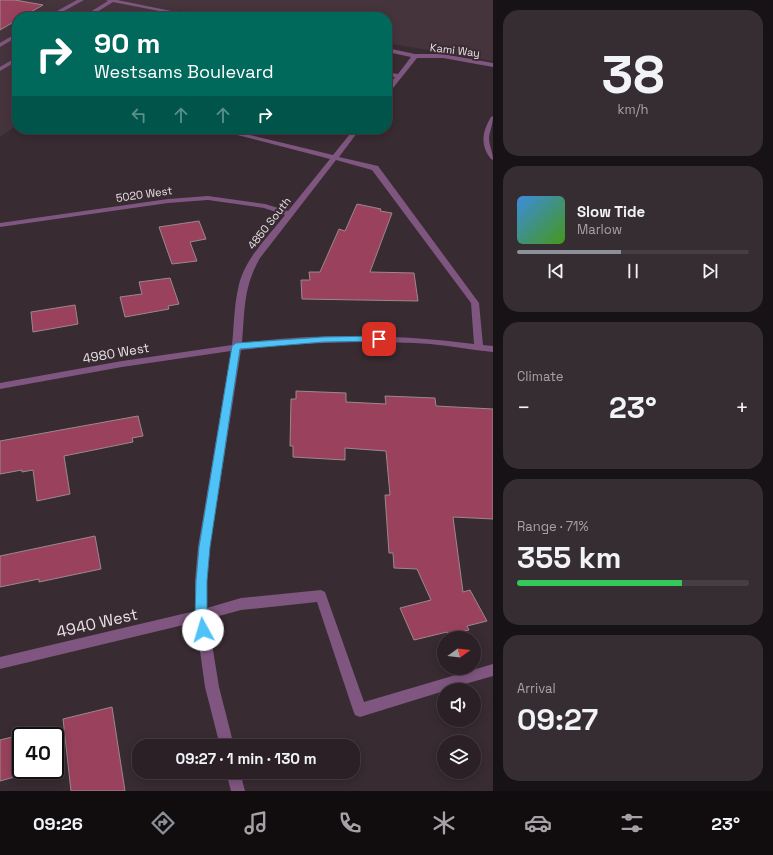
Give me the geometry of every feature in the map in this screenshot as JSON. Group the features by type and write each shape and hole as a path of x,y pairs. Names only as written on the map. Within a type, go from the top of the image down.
{"street":[{"path":"58,12 81,0"},
{"path":"92,12 110,0 172,12"},
{"path":"0,45 12,38"},
{"name":"Kami Way","path":"392,51 414,56 443,56 493,65"},
{"path":"392,85 414,56"},
{"path":"0,69 12,61"},
{"path":"392,75 399,76"},
{"path":"493,118 487,129 485,140 488,151 493,158"},
{"path":"238,134 375,168 475,303 479,347"},
{"name":"4850 South","path":"225,739 212,687 201,615 201,581 204,547 236,346 242,289 247,272 256,257 353,134"},
{"name":"5020 West","path":"0,225 168,201 208,198 257,205 291,214"},
{"name":"4980 West","path":"0,386 200,351 282,342 345,339 436,341 493,349"},
{"name":"4940 West","path":"0,663 241,604 321,596 360,710 493,670"},
{"path":"235,779 238,791"}],"shaded area":[{"path":"0,0 493,0 493,61 392,44 392,12 192,12 179,10 176,12 12,12 12,129 0,137"}],"building":[{"path":"0,0 15,0 43,5 31,12 12,12 12,23 0,30"},
{"path":"357,204 392,213 370,272 414,273 418,301 302,299 301,280 310,280 309,272 320,272 339,229 345,231"},
{"path":"199,221 206,239 190,242 197,261 172,264 159,227"},
{"path":"170,278 179,304 168,306 169,309 125,317 120,297 142,294 139,282"},
{"path":"75,305 78,324 33,332 31,312"},
{"path":"296,391 346,393 346,402 386,404 385,396 435,398 436,406 493,409 493,519 453,517 463,592 470,590 487,621 467,626 469,630 437,631 437,634 414,640 400,608 431,600 417,569 394,568 393,553 389,553 385,495 390,495 386,451 345,448 345,460 293,457 293,446 290,446 291,399 296,399"},
{"path":"138,416 143,436 132,438 133,442 64,456 70,494 37,501 33,470 22,472 22,470 0,474 0,441"},
{"path":"95,536 101,569 39,582 39,579 0,587 0,556"},
{"path":"112,707 125,791 71,791 63,719"},
{"path":"12,737 12,778 0,781 0,740"}],"route":[{"path":"203,630 201,615 201,581 204,547 236,346 324,339 379,339"}]}
